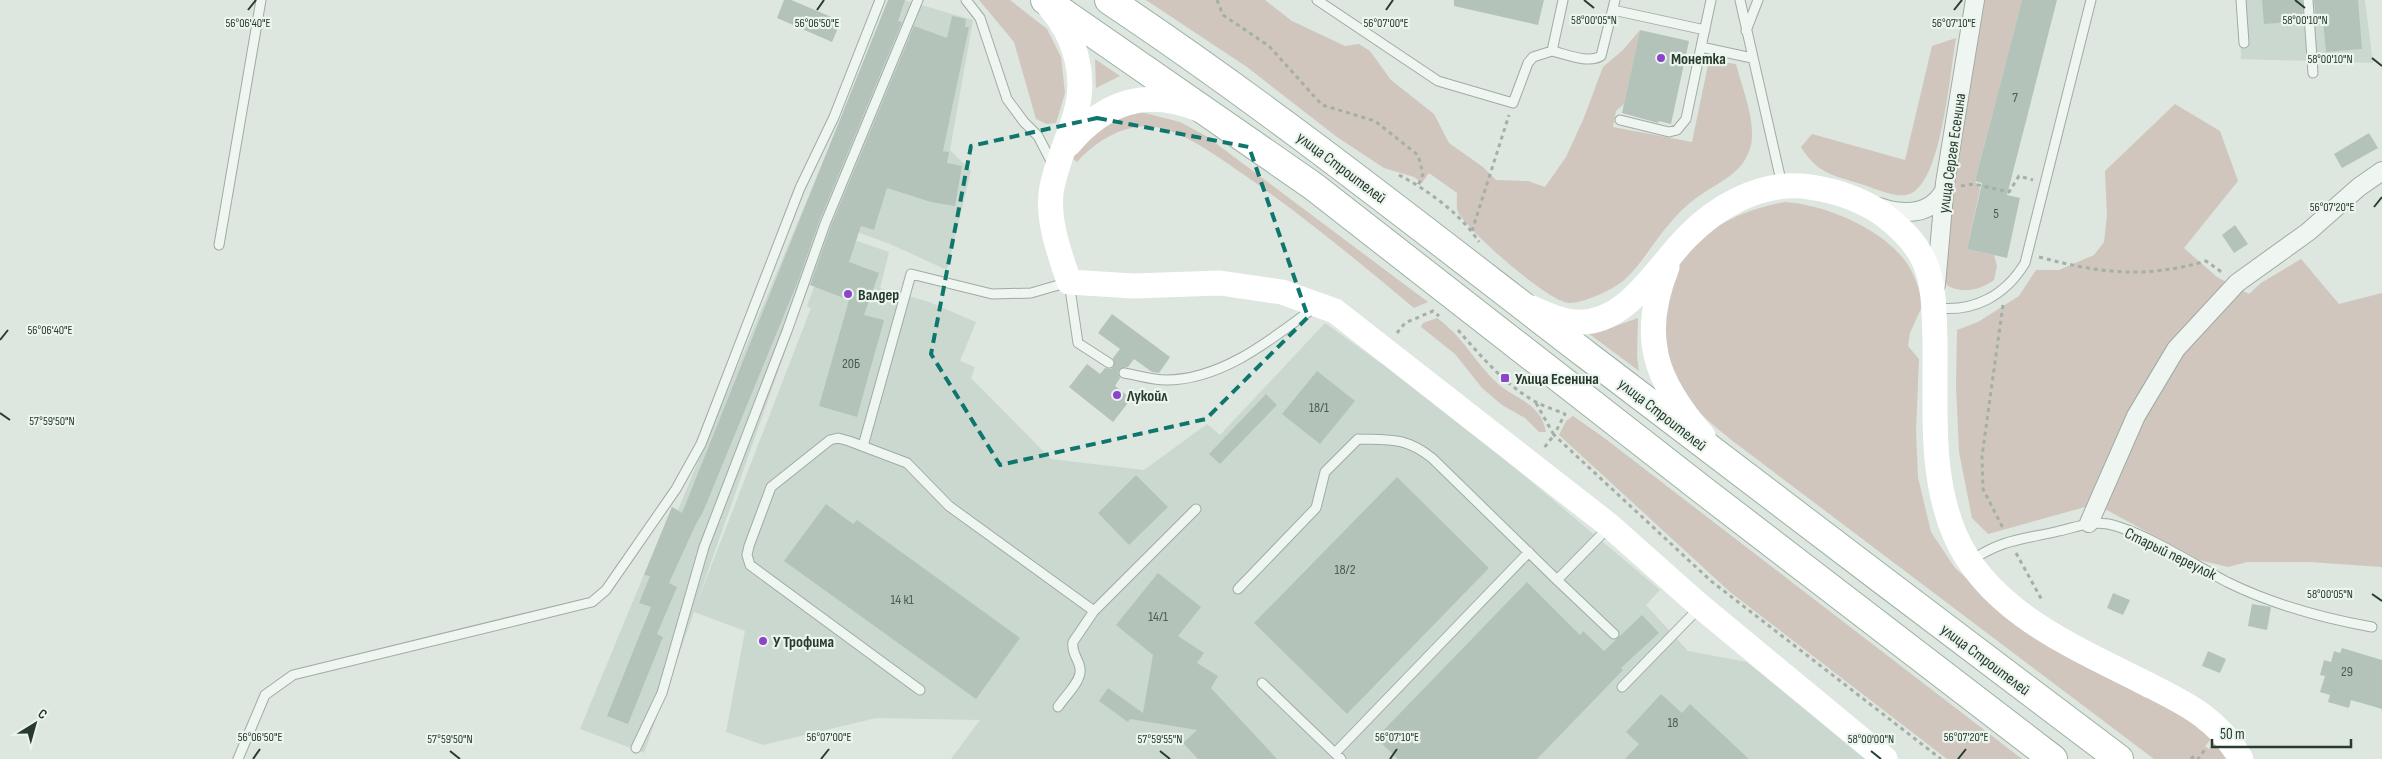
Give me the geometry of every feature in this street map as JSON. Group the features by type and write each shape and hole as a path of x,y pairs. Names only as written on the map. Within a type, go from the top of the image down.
{"main road":[{"name":"улица Строителей","path":"1044,0 1313,186 1704,491 2053,759"},
{"name":"улица Строителей","path":"1109,0 1257,104 1418,224 1731,466 2119,759"}],"street":[{"path":"1044,0 1067,30 1073,43 1079,67 1078,103 1058,162 1051,195 1054,235 1069,282 1134,286 1220,283 1282,292 1335,311 1610,526 1700,606 1885,759"},
{"name":"улица Сергея Есенина","path":"1934,308 1944,191 1975,0"},
{"path":"1058,162 1080,131 1098,115 1134,100 1163,100 1178,103 1196,108 1223,122"},
{"path":"2089,523 2136,416 2176,349 2237,283 2308,232 2359,187 2382,171"},
{"path":"1514,299 1560,319 1576,322 1591,321 1622,307 1637,295 1701,223 1717,211 1750,194 1783,187 1818,188 1858,199 1893,212 1916,212 1930,207 1944,191"},
{"path":"1858,199 1899,227 1919,252 1929,276 1934,308 1937,455 1940,487 1949,519 1969,562 1993,590 2040,627 2073,647 2180,701 2211,721 2228,738 2241,759"},
{"path":"1673,253 1654,311 1656,357 1666,386 1675,402 1731,466"}],"lane":[{"path":"219,245 261,0"},
{"path":"238,759 265,695 292,675 592,602 606,590 676,490 701,444 800,188 843,97 880,0"},
{"path":"636,748 662,693 704,547 787,331 825,224 918,0"},
{"path":"966,0 980,18 1007,99 1058,162"},
{"path":"1317,0 1438,81 1513,103 1528,62 1533,57 1552,51 1587,59 1596,59 1601,56 1614,5 1705,30"},
{"path":"1552,51 1563,0"},
{"path":"1620,120 1669,132 1680,128 1686,119 1711,0"},
{"path":"1740,0 1783,187"},
{"path":"1746,32 1758,0"},
{"path":"1934,308 1965,308 1986,301 2006,286 2021,269 2027,258 2044,182 2092,0"},
{"path":"2241,0 2244,43"},
{"path":"2308,0 2312,73"},
{"path":"1702,47 1752,58"},
{"path":"863,446 911,274 992,294 1031,293 1069,282 1078,344 1109,363"},
{"path":"1124,373 1165,380 1208,375 1272,339 1318,305"},
{"path":"920,690 760,575 750,565 747,555 771,487 830,440 838,438 907,463 949,506 1094,611"},
{"path":"1238,589 1316,508 1325,472 1358,439 1406,441 1418,447 1432,458 1614,634"},
{"path":"1058,707 1079,676 1080,669 1072,648 1073,642 1094,611 1196,509"},
{"name":"Старый переулок","path":"1969,562 2009,541 2057,532 2089,523 2121,528 2228,582 2280,604 2322,618 2372,627"},
{"path":"1558,580 1610,526"},
{"path":"1262,683 1338,756 1529,552"},
{"path":"1622,687 1700,606"}],"path":[{"path":"1217,0 1223,15 1269,46 1322,105 1374,121 1418,155 1423,174 1418,186"},
{"path":"1472,231 1513,103"},
{"path":"1399,175 1418,186 1472,231 1482,247"},
{"path":"1966,187 1974,184 2010,192 2019,176 2044,182"},
{"path":"2038,257 2081,269 2135,273 2175,270 2206,261 2237,283"},
{"path":"2006,286 1982,456 1983,489 2009,541"},
{"path":"1383,349 1405,323 1433,311 1441,317"},
{"path":"1457,328 1490,366 1536,402 1565,414 1554,435 1532,465"},
{"path":"1536,402 1554,435 1711,581 1940,759"},
{"path":"2192,759 2194,756 2198,759 2208,746"}],"highlighted area":[{"path":"1097,118 1249,147 1308,317 1206,419 1000,465 931,354 971,146"}],"shaded area":[{"path":"890,0 904,0 973,20 950,150 971,171 947,270 890,244 833,223 794,326 695,608 811,308 807,306 834,233 889,252 880,288 929,302 976,322 960,361 975,367 971,378 1051,459 1144,470 1207,424 1220,435 1325,323 1379,362 1394,366 1660,590 1646,605 1688,651 1747,662 1865,759 951,759 980,720 876,718 763,745 726,732 745,631 694,612 644,753 580,729 672,507 678,510"},
{"path":"979,0 1010,0 1047,29 1061,57 1065,93 1056,123 1047,124 1036,119 1014,42"},
{"path":"1146,0 1265,0 1292,21 1345,46 1359,44 1370,51 1391,80 1434,114 1449,143 1483,167 1496,180 1528,181 1545,187 1566,157 1583,120 1603,67 1623,50 1640,30 1624,104 1616,111 1613,127 1692,142 1709,60 1736,64 1752,125 1751,145 1748,155 1738,169 1689,203 1665,229 1630,275 1598,295 1571,303 1546,292 1493,250 1477,235 1458,212 1457,193 1429,173 1422,183 1414,177 1384,168 1337,137 1247,67"},
{"path":"1985,0 2022,0 1975,181 1980,189 1967,249 1994,255 1997,266 1994,280 1972,290 1960,290 1948,286 1943,277 1943,268 1957,164"},
{"path":"2239,0 2365,0 2373,63 2241,59"},
{"path":"1956,38 1938,146 1931,167 1922,183 1912,193 1894,195 1835,176 1820,169 1807,156 1801,147 1812,134 1905,160 1932,46"},
{"path":"1095,59 1120,76 1096,88"},
{"path":"2175,104 2220,131 2238,181 2184,248 2217,277 2249,294 2261,283 2301,259 2339,304 2382,293 2382,567 2309,562 2247,562 2228,567 2199,560 2105,509 2085,507 1988,534 1972,518 1959,452 1956,386 1957,330 1978,322 2019,296 2036,270 2059,270 2094,255 2104,242 2107,215 2105,171"},
{"path":"1141,112 1180,122 1206,136 1428,302 1414,308 1287,206 1205,148 1185,137 1164,129 1152,127 1128,129 1105,139 1077,162 1073,159 1079,145 1102,120"},
{"path":"1785,202 1835,213 1868,229 1895,250 1906,262 1914,277 1923,304 1910,333 1908,346 1919,359 1916,431 1918,477 1931,532 1955,568 2011,618 2172,709 2212,738 2205,746 2209,749 2216,741 2227,759 2154,759 1734,442 1699,412 1684,395 1673,375 1666,337 1666,309 1671,284 1681,263 1695,244 1713,229 1734,217 1759,208"},
{"path":"1437,318 1461,340 1494,380 1538,413 1546,432 1539,432 1525,418 1502,405 1482,388 1455,354 1421,327 1423,323"},
{"path":"1638,318 1637,356 1639,371 1588,333 1602,331"},
{"path":"1573,416 1603,437 2022,759 1947,759 1730,592 1559,435 1566,421"}],"building":[{"path":"784,0 791,0 841,21 832,42 777,18"},
{"path":"888,0 905,0 898,21 902,22 819,222 798,281 703,512 669,583 677,587 657,634 663,637 628,724 607,716 651,607 639,603 650,576 644,575 672,507 682,513"},
{"path":"1454,0 1544,0 1538,25 1454,6"},
{"path":"2022,0 2057,0 2007,195 2020,198 2007,258 1967,249 1982,183 1975,181"},
{"path":"2262,0 2302,0 2303,21 2264,24"},
{"path":"2314,0 2358,0 2362,49 2326,52 2323,20 2316,21"},
{"path":"952,16 966,19 965,27 969,27 943,151 949,152 947,163 962,166 955,206 931,202 887,188 874,230 861,226 849,262 879,273 864,315 884,320 857,417 819,406 849,300 810,285 831,226 914,26 947,38"},
{"path":"1640,30 1689,41 1671,124 1659,121 1658,123 1622,113"},
{"path":"2369,133 2378,148 2342,168 2334,154"},
{"path":"2235,225 2248,244 2234,253 2222,235"},
{"path":"1112,314 1170,357 1159,373 1152,372 1134,359 1128,367 1120,369 1118,372 1120,378 1115,386 1131,399 1113,422 1069,387 1087,364 1100,374 1105,368 1111,369 1114,366 1113,358 1120,349 1098,333"},
{"path":"1317,371 1355,401 1320,444 1282,414"},
{"path":"1266,394 1277,405 1220,464 1209,454"},
{"path":"1136,475 1168,507 1129,545 1098,513"},
{"path":"1397,477 1489,568 1347,714 1254,623"},
{"path":"826,504 853,524 857,520 1020,638 976,699 784,561"},
{"path":"1158,573 1201,607 1178,636 1204,653 1197,663 1218,676 1211,688 1277,759 1198,759 1183,743 1197,730 1130,719 1128,722 1099,701 1108,688 1143,713 1153,655 1116,625"},
{"path":"1527,582 1580,635 1583,631 1604,651 1642,615 1659,633 1621,668 1623,670 1537,759 1398,759 1376,738"},
{"path":"2113,593 2130,600 2123,615 2107,608"},
{"path":"2252,604 2271,607 2267,630 2248,626"},
{"path":"2342,648 2382,660 2382,709 2351,700 2349,708 2328,702 2330,695 2320,692 2325,676 2320,675 2324,660 2331,662 2334,651 2340,653"},
{"path":"2208,651 2226,659 2220,673 2202,666"},
{"path":"1661,694 1682,713 1690,704 1749,759 1625,759 1639,744 1626,732"}],"place":[{"name":"Монетка","path":"1661,58"},
{"name":"Валдер","path":"848,294"},
{"name":"Улица Есенина","path":"1505,378"},
{"name":"Лукойл","path":"1117,395"},
{"name":"У Трофима","path":"763,641"}]}
